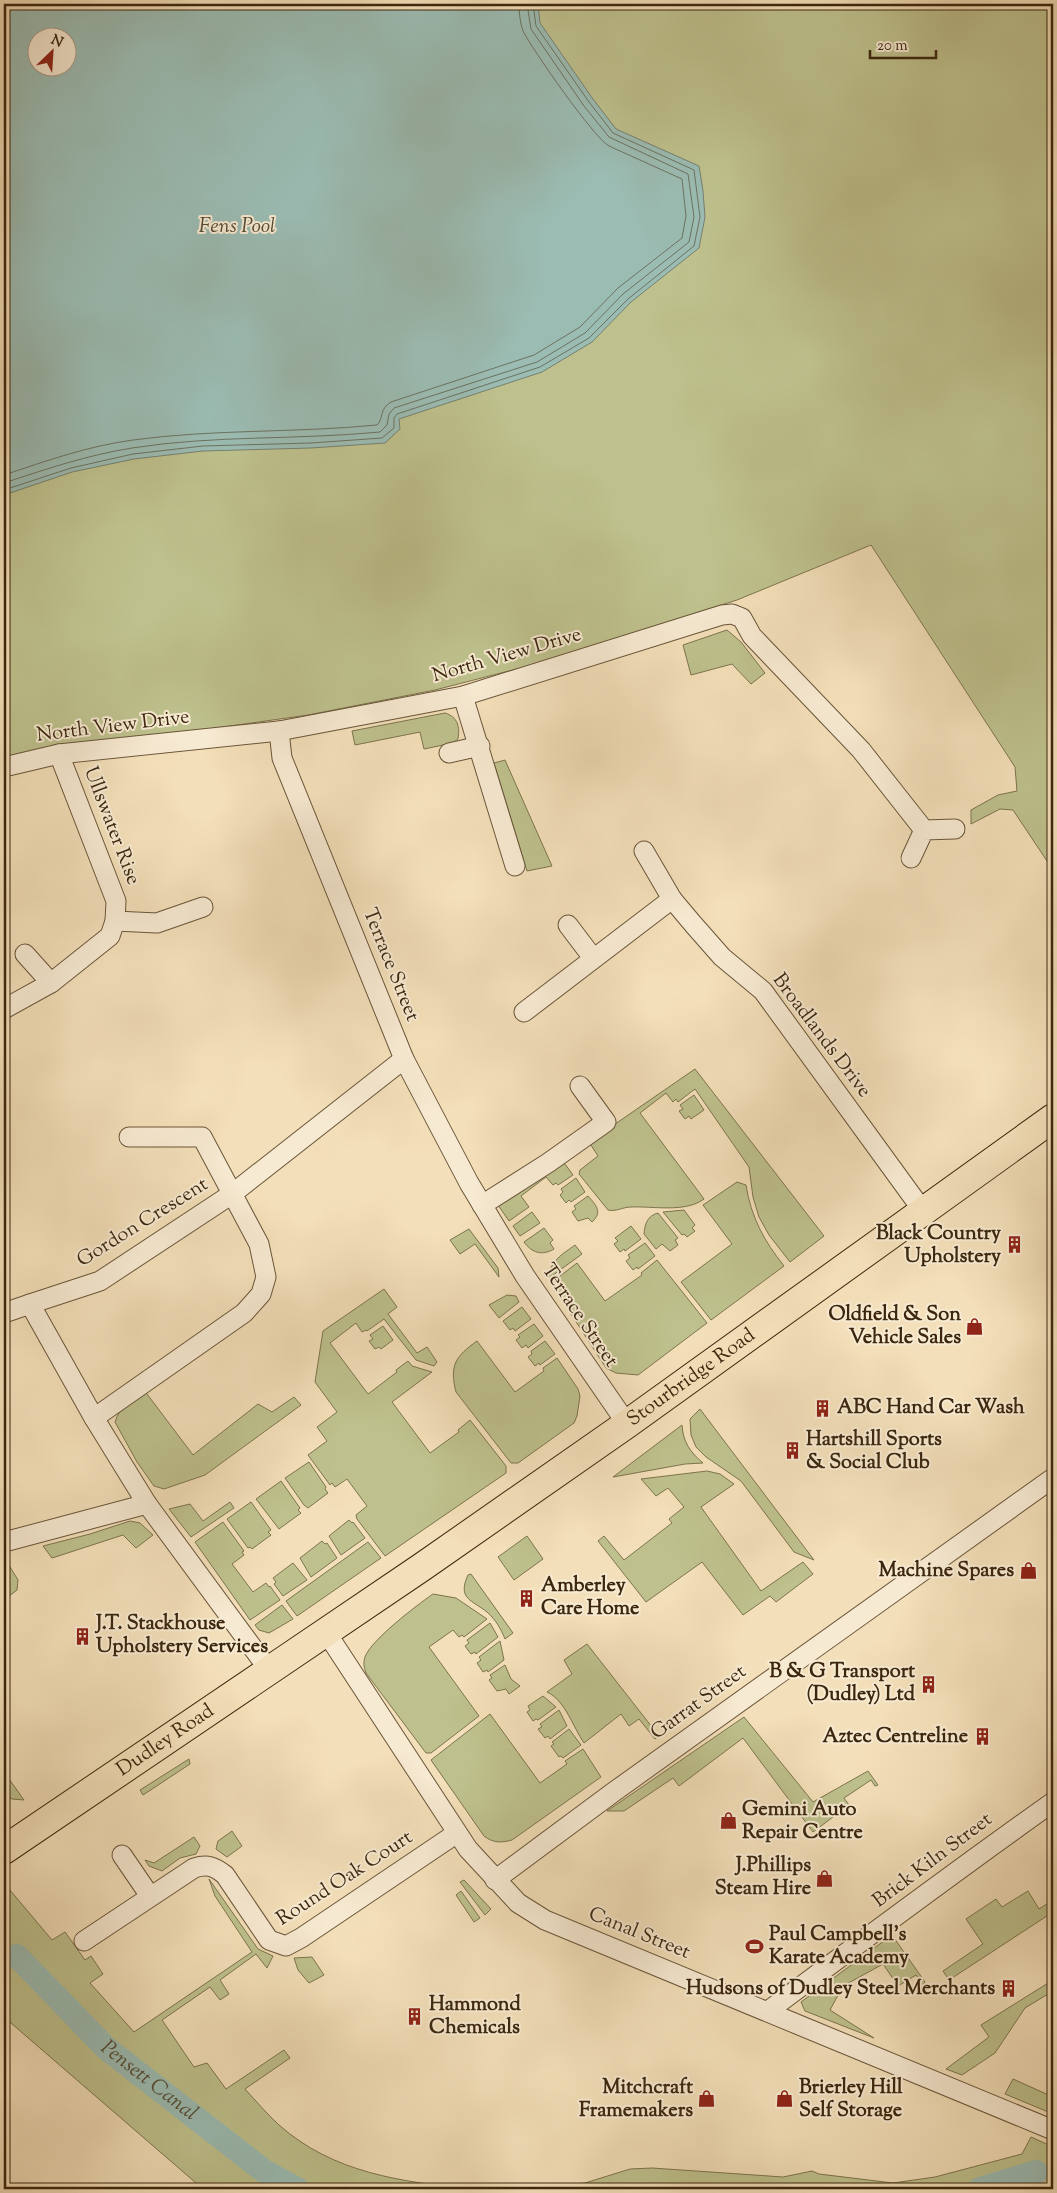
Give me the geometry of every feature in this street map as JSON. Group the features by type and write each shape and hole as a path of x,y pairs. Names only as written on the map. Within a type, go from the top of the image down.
{"main road":[{"name":"Stourbridge Road","path":"326,1632 627,1424 1053,1118"},
{"name":"Dudley Road","path":"4,1848 326,1632"}],"street":[{"name":"North View Drive","path":"4,767 59,754 280,731 464,696 722,615 732,614 742,618 752,636 861,750 924,830"},
{"path":"464,696 515,866"},
{"name":"Terrace Street","path":"280,731 282,758 404,1059 482,1205 525,1276 627,1424"},
{"path":"449,753 480,746"},
{"name":"Ullswater Rise","path":"59,754 116,901 115,921"},
{"path":"911,858 924,830 955,829"},
{"name":"Broadlands Drive","path":"644,851 672,899 722,957 763,991 923,1211"},
{"path":"524,1012 672,899"},
{"path":"4,1009 51,983 110,936 115,921 156,923 203,908"},
{"path":"568,925 593,958"},
{"path":"25,954 51,983"},
{"name":"Gordon Crescent","path":"4,1313 100,1281 232,1194 404,1059"},
{"path":"482,1205 548,1163 606,1122 580,1086"},
{"name":"Gordon Crescent","path":"94,1418 244,1313 262,1294 266,1277 259,1244 202,1137 129,1137"},
{"path":"30,1304 94,1418 147,1504 269,1670"},
{"name":"Garrat Street","path":"495,1880 615,1791 1053,1478"},
{"path":"4,1542 147,1504"},
{"name":"Canal Street","path":"326,1632 468,1849 518,1903 545,1920 1053,2130"},
{"name":"Brick Kiln Street","path":"768,2011 932,1890 968,1861 1053,1802"},
{"name":"Round Oak Court","path":"84,1941 194,1868 205,1864 216,1868 225,1875 269,1940 286,1946 302,1938 457,1833"},
{"path":"122,1855 150,1896"}],"green space":[{"path":"4,4 1053,4 1053,870 1013,810 1000,809 971,824 971,810 998,795 1017,791 1015,767 871,545 737,600 536,664 435,690 308,715 4,758"},
{"path":"727,630 741,642 765,673 751,684 732,664 691,675 683,645"},
{"path":"445,713 453,717 459,730 458,739 453,743 424,749 420,732 355,745 352,731"},
{"path":"505,760 552,866 527,871 494,763"},
{"path":"695,1069 824,1236 790,1262 769,1235 759,1217 753,1197 749,1167 695,1089 678,1102 676,1099 673,1102 666,1093 640,1113 704,1199 688,1206 669,1208 631,1207 608,1210 579,1174 580,1170 598,1156 589,1142"},
{"path":"694,1095 704,1110 691,1119 689,1116 685,1119 679,1111 683,1109 680,1105"},
{"path":"562,1160 573,1175 558,1185 556,1183 553,1185 546,1177 521,1196 529,1207 509,1221 498,1205"},
{"path":"576,1178 585,1192 571,1202 569,1200 566,1203 560,1195 563,1192 561,1189"},
{"path":"737,1182 746,1185 751,1208 759,1228 784,1266 711,1320 681,1282 732,1244 703,1205"},
{"path":"588,1196 596,1206 597,1215 592,1222 588,1218 578,1221 572,1212 576,1209 574,1206"},
{"path":"684,1210 695,1225 692,1228 695,1231 687,1237 684,1234 682,1235 663,1212"},
{"path":"532,1212 540,1223 520,1236 513,1226"},
{"path":"658,1213 678,1238 675,1240 678,1245 670,1251 662,1244 656,1249 644,1234 647,1221 651,1216"},
{"path":"631,1226 641,1239 625,1251 624,1249 620,1252 614,1244 618,1241 615,1238"},
{"path":"544,1228 553,1240 550,1243 554,1249 541,1253 530,1249 524,1242"},
{"path":"469,1229 498,1268 499,1277 475,1244 460,1254 450,1240"},
{"path":"645,1243 655,1256 638,1269 637,1267 633,1270 626,1261 630,1258 628,1255"},
{"path":"575,1245 582,1254 549,1278 554,1262"},
{"path":"657,1260 707,1323 638,1375 616,1373 606,1368 551,1283 577,1263 605,1301 642,1275 641,1273"},
{"path":"384,1289 397,1307 388,1314 417,1353 427,1347 437,1362 434,1366 416,1360 384,1319 367,1331 362,1332 356,1323 330,1343 368,1394 408,1361 412,1366 432,1372 392,1402 430,1453 459,1432 458,1430 470,1420 506,1466 506,1473 385,1556 357,1519 356,1515 367,1506 347,1479 335,1487 332,1483 330,1485 308,1455 327,1441 317,1427 337,1412 315,1382 323,1331"},
{"path":"507,1295 516,1296 519,1302 499,1318 489,1305"},
{"path":"522,1307 531,1319 515,1331 513,1328 510,1330 503,1321"},
{"path":"534,1324 543,1336 528,1348 526,1345 522,1348 516,1340 520,1337 518,1335"},
{"path":"383,1326 393,1340 381,1349 379,1347 375,1349 369,1341 373,1339 370,1335"},
{"path":"477,1341 515,1392 544,1371 543,1368 557,1358 578,1389 580,1396 574,1423 518,1463 511,1463 456,1392 453,1375 456,1362 464,1351"},
{"path":"545,1341 555,1354 540,1365 539,1363 535,1366 528,1357 532,1354 531,1351"},
{"path":"144,1390 193,1455 258,1404 272,1412 294,1397 301,1405 205,1475 164,1489 154,1486 137,1462 115,1422 123,1407"},
{"path":"700,1409 814,1560 794,1552 741,1481 706,1457 696,1447 691,1435 690,1419"},
{"path":"682,1425 688,1446 703,1463 685,1464 613,1477"},
{"path":"309,1462 328,1493 308,1508 285,1478"},
{"path":"707,1471 720,1474 734,1484 701,1507 761,1591 803,1562 813,1574 776,1602 770,1596 743,1615 702,1562 646,1602 598,1541 604,1536 624,1560 672,1523 669,1519 684,1507 668,1488 656,1496 641,1479"},
{"path":"281,1481 300,1508 298,1510 301,1513 279,1529 256,1499"},
{"path":"230,1502 234,1508 191,1537 169,1509 190,1504 203,1521"},
{"path":"251,1502 271,1530 268,1532 271,1535 252,1549 248,1548 227,1519"},
{"path":"349,1520 353,1522 365,1538 341,1555 329,1536"},
{"path":"130,1521 140,1523 153,1535 136,1548 123,1535 52,1558 43,1546 90,1534"},
{"path":"223,1522 244,1551 242,1552 244,1555 232,1564 253,1592 266,1583 280,1600 250,1620 195,1542"},
{"path":"527,1536 543,1559 514,1580 498,1557"},
{"path":"322,1541 325,1544 327,1543 337,1558 311,1577 300,1558"},
{"path":"368,1542 381,1558 297,1616 286,1601"},
{"path":"4,1557 18,1580 17,1590 4,1600"},
{"path":"293,1563 307,1580 283,1596 274,1584 276,1582 273,1578"},
{"path":"471,1574 513,1633 505,1639 493,1618 465,1594 465,1583 468,1575"},
{"path":"433,1594 456,1598 487,1619 464,1637 462,1635 459,1637 453,1630 429,1647 479,1716 431,1753 426,1753 366,1673 364,1663 369,1650 385,1632"},
{"path":"282,1605 293,1619 269,1633 259,1630 255,1625"},
{"path":"490,1623 498,1637 476,1654 475,1652 471,1654 465,1646 469,1643 467,1640"},
{"path":"500,1641 504,1660 488,1672 487,1670 483,1672 477,1663 481,1660 479,1657"},
{"path":"587,1644 659,1736 655,1739 639,1719 629,1726 621,1714 584,1743 564,1707 547,1692 572,1674 564,1660"},
{"path":"505,1665 511,1679 520,1686 509,1694 506,1689 497,1691 489,1680 492,1678 490,1675"},
{"path":"543,1696 556,1707 538,1720 533,1721 527,1712 530,1710 528,1706"},
{"path":"559,1710 567,1726 550,1739 548,1736 545,1738 538,1729 542,1727 540,1724"},
{"path":"490,1714 540,1783 567,1764 565,1761 583,1749 601,1777 512,1840 504,1842 497,1842 484,1836 431,1760"},
{"path":"744,1717 813,1802 868,1771 878,1785 875,1786 871,1780 844,1798 849,1805 813,1832 743,1738 679,1786 673,1778 624,1811 607,1811"},
{"path":"569,1729 581,1745 563,1758 559,1757 551,1746 554,1744 552,1742"},
{"path":"189,1759 190,1764 143,1795 140,1790"},
{"path":"4,1772 24,1800 12,1799 4,1794"},
{"path":"232,1831 242,1846 227,1857 216,1849 218,1841"},
{"path":"194,1837 200,1846 196,1854 180,1858 162,1871 149,1866 145,1860 154,1863"},
{"path":"209,1879 258,1949 273,1956 267,1968 256,1954 220,1980 229,1994 220,2000 210,1987 162,2020 194,2067 207,2063 226,2089 284,2050 290,2058 245,2089 279,2125 300,2141 322,2154 369,2172 419,2183 471,2189 203,2189 4,2017 4,1883 52,1940 65,1932 85,1960 91,1956 103,1974 90,1983 134,2032 252,1952 215,1896"},
{"path":"464,1880 491,1909 485,1915 460,1882"},
{"path":"461,1891 480,1918 474,1922 456,1895"},
{"path":"1028,1891 1039,1909 1053,1900 1053,1912 949,1980 943,1971 983,1944 966,1919 996,1899 1002,1907"},
{"path":"892,1935 925,1982 922,1985 916,1975 898,1986 883,1964 843,1986 830,2010 874,2038 805,2011 801,2002"},
{"path":"312,1957 324,1975 309,1983 298,1970 294,1958"},
{"path":"1053,1980 1053,1991 1025,2008 995,2053 962,2075 946,2069 989,2037 981,2025"},
{"path":"1013,2079 1053,2097 1053,2114 1005,2094"},
{"path":"1031,2137 1053,2147 1053,2189 519,2189 585,2183 630,2169 652,2168 783,2177 812,2171 819,2174 893,2183 935,2177 1022,2154"}],"water":[{"name":"Fens Pool","path":"4,4 538,4 540,23 616,129 699,166 705,217 699,248 631,302 592,342 542,372 399,419 400,429 385,443 311,448 203,451 134,459 72,472 4,495"}],"waterway":[{"name":"Pensett Canal","path":"17,1956 106,2048 264,2171 297,2189"},
{"name":"Pensett Canal","path":"980,2189 1036,2172"}],"place":[{"name":"Black Country Upholstery","path":"1015,1245"},
{"name":"Oldfield & Son Vehicle Sales","path":"975,1327"},
{"name":"ABC Hand Car Wash","path":"823,1408"},
{"name":"Hartshill Sports & Social Club","path":"792,1451"},
{"name":"Machine Spares","path":"1028,1571"},
{"name":"Amberley Care Home","path":"527,1598"},
{"name":"J.T. Stackhouse Upholstery Services","path":"82,1636"},
{"name":"B & G Transport (Dudley) Ltd","path":"929,1684"},
{"name":"Aztec Centreline","path":"982,1737"},
{"name":"Gemini Auto Repair Centre","path":"728,1821"},
{"name":"J.Phillips Steam Hire","path":"825,1878"},
{"name":"Paul Campbell's Karate Academy","path":"755,1947"},
{"name":"Hudsons of Dudley Steel Merchants","path":"1009,1989"},
{"name":"Hammond Chemicals","path":"415,2017"},
{"name":"Mitchcraft Framemakers","path":"707,2099"},
{"name":"Brierley Hill Self Storage","path":"785,2099"}]}
